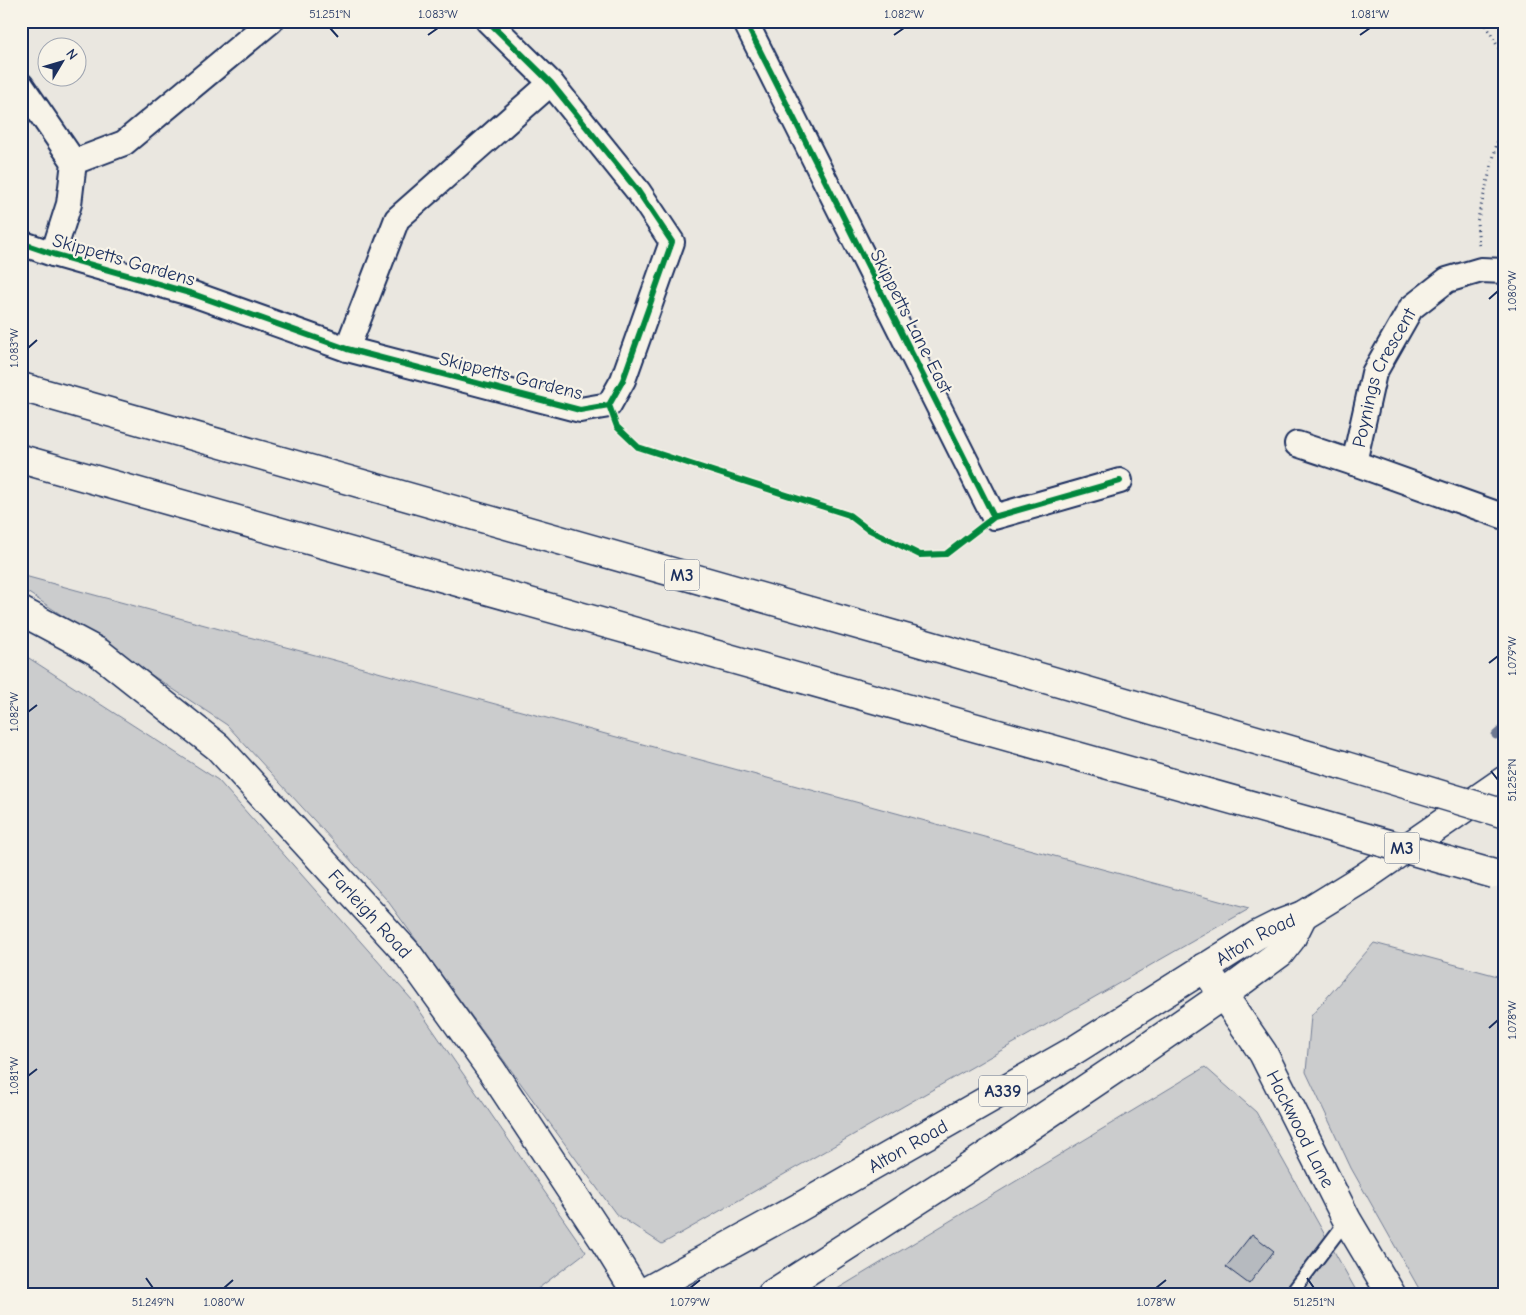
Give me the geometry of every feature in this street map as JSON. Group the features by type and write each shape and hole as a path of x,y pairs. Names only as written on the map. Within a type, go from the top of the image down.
{"main road":[{"name":"M3","path":"21,387 915,641 1505,814"},
{"name":"M3","path":"21,459 1499,876"},
{"name":"Farleigh Road","path":"21,611 98,652 218,748 407,953 492,1071 639,1294"},
{"name":"A339","path":"1303,915 1363,878 1505,780"},
{"name":"Alton Road","path":"639,1294 798,1208 1070,1053 1257,935 1303,915"},
{"name":"Alton Road","path":"772,1294 962,1172 1223,995 1280,953 1291,939 1303,915"},
{"name":"Hackwood Lane","path":"1204,967 1263,1053 1347,1220 1391,1294"}],"street":[{"path":"21,85 74,162 124,143 270,21"},
{"name":"Skippetts Gardens","path":"21,244 193,294 347,349 580,410 609,405 624,380 672,242 638,191 551,83 488,21"},
{"name":"Skippetts Lane East","path":"745,21 994,517 1120,481"},
{"path":"347,349 398,219 551,83"},
{"name":"Skippetts Gardens","path":"53,254 69,204 74,162"},
{"name":"Poynings Crescent","path":"1354,463 1374,373 1412,308 1447,280 1481,270 1505,271"},
{"name":"Poynings Crescent","path":"1297,444 1505,517"}],"lane":[{"path":"1291,1294 1347,1220"}],"path":[{"path":"1484,21 1505,60"},
{"path":"1481,270 1477,222 1505,112"}],"shaded area":[{"path":"21,575 1249,909 662,1244 616,1214 387,900 227,725 21,588"},
{"path":"21,653 218,780 413,1001 586,1252 531,1294 21,1294"},
{"path":"1374,943 1505,978 1505,1294 1422,1294 1351,1168 1306,1072 1311,1016"},
{"path":"1205,1067 1256,1112 1358,1294 829,1294"}],"building":[{"path":"1252,1234 1274,1251 1249,1284 1226,1267"}],"waterway":[{"path":"1496,735 1505,727"}],"cycle path":[{"path":"21,243 193,294 347,349 580,410 609,405 623,380 672,242 638,191 551,83 488,21"},
{"path":"745,21 994,517 1120,481"},
{"path":"609,405 617,427 638,447 849,515 866,528 920,555 946,554 994,517"}]}
